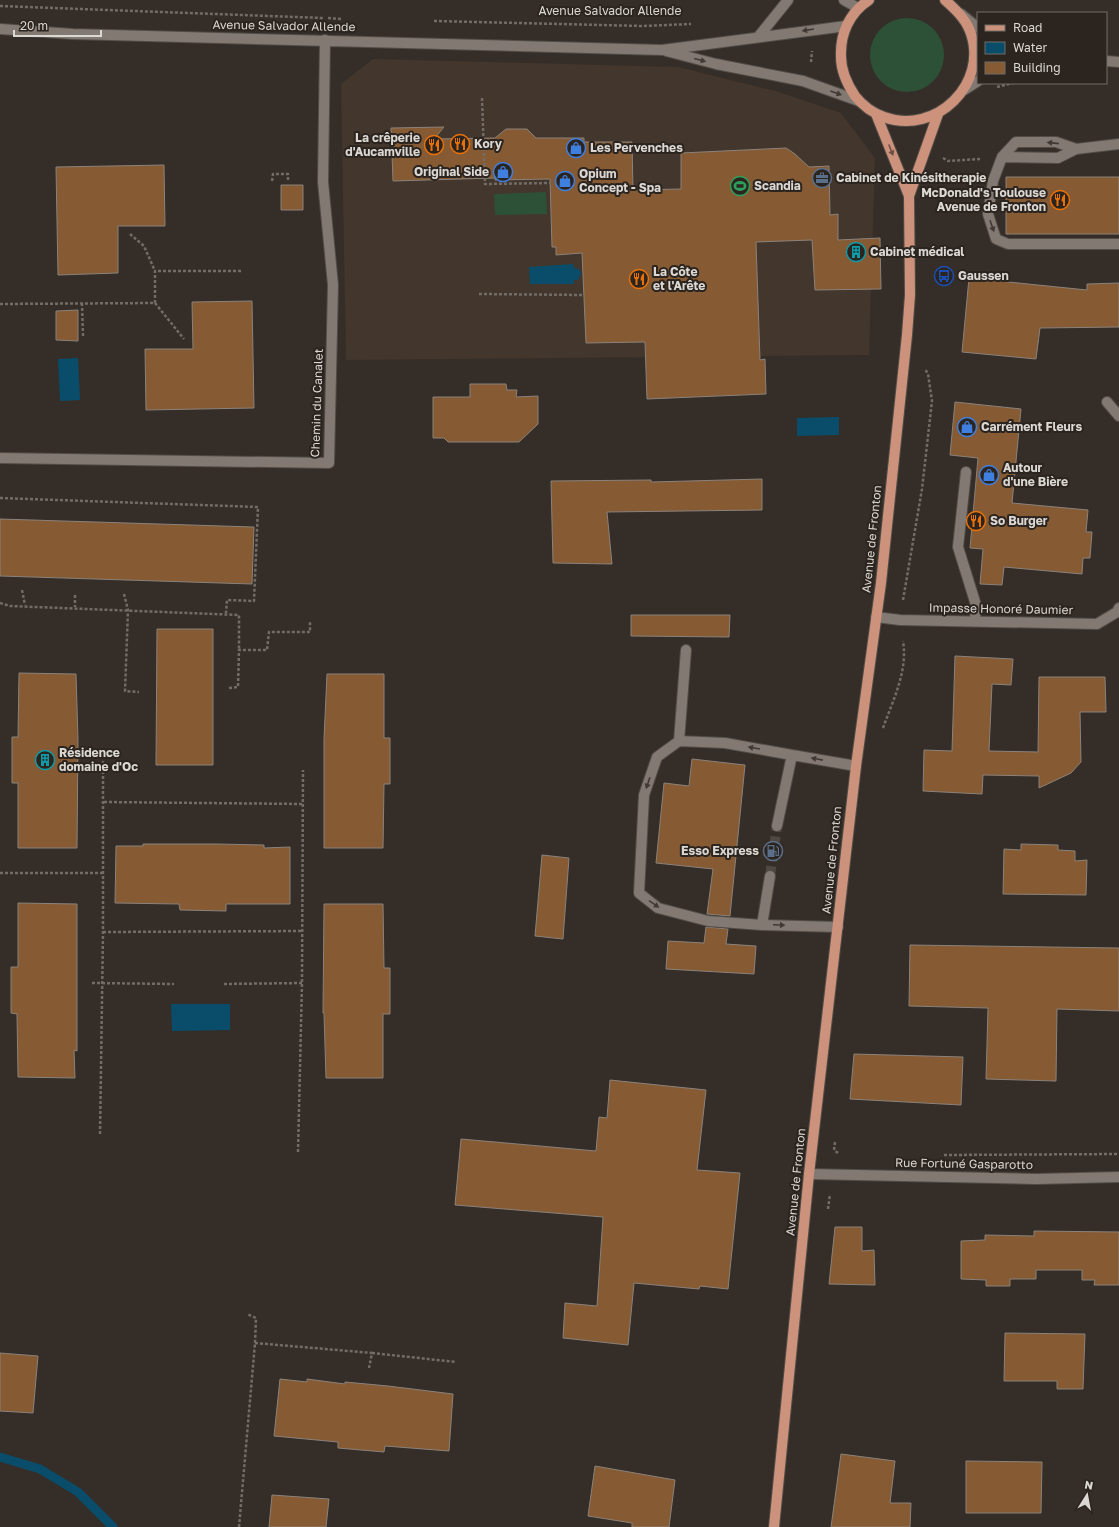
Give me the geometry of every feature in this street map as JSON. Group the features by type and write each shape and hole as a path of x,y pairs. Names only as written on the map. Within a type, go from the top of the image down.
{"main road":[{"path":"864,3 846,26 840,45 841,65 847,85 859,101 876,114 891,119 907,121 923,120 938,114 952,104 964,90 972,71 974,51 970,31 960,13 945,0"},
{"name":"Avenue de Fronton","path":"876,114 909,196"},
{"name":"Avenue de Fronton","path":"774,1527 809,1174 856,766 876,617 907,335 910,294 909,196 938,114"}],"street":[{"path":"758,36 788,0"},
{"path":"844,0 864,3"},
{"path":"960,13 977,27"},
{"name":"Avenue Salvador Allende","path":"0,30 73,34 662,50 758,36 846,26"},
{"name":"Chemin du Canalet","path":"0,458 329,464 333,285 323,182 325,40"},
{"name":"Avenue Salvador Allende","path":"662,50 716,64 803,81 859,101"},
{"path":"1107,61 1119,62"},
{"path":"964,90 977,82"},
{"path":"1076,149 1056,142 1016,142 1002,157 993,181 988,214 996,239 1008,244 1119,244"},
{"path":"1002,157 1058,158 1076,149 1119,144"},
{"path":"1107,402 1119,416"},
{"path":"966,472 958,547 976,605 975,621"},
{"name":"Impasse Honoré Daumier","path":"876,617 900,620 1097,624 1117,612 1119,608"},
{"path":"679,741 686,650"},
{"path":"838,927 762,925 708,921 658,908 639,893 644,795 657,757 679,741 725,743 856,766"},
{"path":"777,826 792,755"},
{"path":"762,925 770,876"},
{"name":"Rue Fortuné Gasparotto","path":"809,1174 1036,1179 1119,1177"}],"path":[{"name":"Avenue Salvador Allende","path":"0,6 348,19"},
{"name":"Avenue Salvador Allende","path":"428,21 643,26 695,24"},
{"path":"482,98 485,184 551,183"},
{"path":"272,181 273,174 288,174 288,182"},
{"path":"130,234 144,246 155,271 155,303 184,339"},
{"path":"155,271 242,271"},
{"path":"479,294 584,295"},
{"path":"82,303 83,336"},
{"path":"0,304 155,303"},
{"path":"881,734 902,674 904,649 900,620 922,489 932,401 928,374 924,367"},
{"path":"0,498 258,507 254,601 227,600 226,613"},
{"path":"22,590 25,605"},
{"path":"124,594 128,610 125,690 139,692"},
{"path":"75,595 75,607"},
{"path":"0,603 10,606 25,605 226,613 238,615 238,687 229,688"},
{"path":"239,650 267,650 269,632 310,632 310,621"},
{"path":"92,757 103,757 104,802 100,1134"},
{"path":"298,1152 303,931 303,770"},
{"path":"104,802 302,804"},
{"path":"0,872 104,873"},
{"path":"103,932 303,931"},
{"path":"92,983 174,984"},
{"path":"224,984 302,983"},
{"path":"836,1135 834,1150 838,1153 845,1153"},
{"name":"Rue Fortuné Gasparotto","path":"937,1154 1119,1154"},
{"path":"239,1527 256,1318 247,1314"},
{"path":"255,1343 372,1352 456,1362"},
{"path":"369,1368 372,1352"}],"shaded area":[{"path":"373,59 678,67 779,92 841,113 875,158 869,355 346,360 341,84"}],"green space":[{"path":"900,18 914,18 928,24 938,34 944,48 944,62 938,76 928,86 914,92 900,92 886,86 876,76 870,62 870,48 876,34 886,24"},
{"path":"546,192 547,214 495,215 494,194"}],"water":[{"path":"573,264 574,268 579,269 581,273 578,280 574,280 574,284 530,284 529,267"},
{"path":"78,358 80,400 60,401 58,359"},
{"path":"839,417 839,435 797,436 797,418"},
{"path":"171,1004 230,1004 230,1030 172,1031"}],"building":[{"path":"444,127 434,139 495,138 506,129 527,129 536,138 584,138 584,142 632,142 633,190 681,189 681,153 786,148 809,167 829,166 830,215 838,214 838,240 880,238 881,289 815,290 812,240 756,242 760,360 765,359 766,394 647,399 645,342 586,343 582,253 556,255 556,247 552,247 550,179 495,180 495,178 393,181 391,128"},
{"path":"164,165 165,226 118,226 118,273 58,275 56,167"},
{"name":"McDonald's Toulouse Avenue de Fronton","path":"1006,177 1119,177 1119,234 1006,234"},
{"path":"281,185 303,185 303,210 281,210"},
{"path":"969,278 1087,290 1087,284 1119,283 1119,327 1040,328 1036,359 962,352"},
{"path":"252,301 254,408 146,410 145,349 193,349 192,302"},
{"path":"78,310 78,341 56,340 56,311"},
{"path":"470,384 506,384 507,390 517,390 516,397 538,396 538,424 519,442 448,442 444,438 433,438 433,397 470,397"},
{"path":"955,402 1021,409 1012,503 1088,510 1086,532 1092,532 1090,558 1083,558 1082,574 1004,567 1002,585 980,584 983,549 970,548 978,458 950,455"},
{"path":"762,479 762,510 607,512 612,564 553,563 551,481 651,480 651,482"},
{"path":"0,519 254,527 252,584 0,576"},
{"path":"631,615 730,615 729,637 631,636"},
{"path":"157,629 213,629 213,765 156,765"},
{"path":"955,656 1013,659 1011,685 992,684 989,751 1038,752 1039,677 1105,677 1106,712 1080,712 1081,762 1071,773 1039,788 1039,776 983,775 982,794 923,791 924,750 952,751"},
{"name":"Résidence domaine d'Oc","path":"19,673 76,674 78,739 77,848 18,848 18,783 12,783 12,737 18,737"},
{"path":"327,674 384,674 384,738 390,738 390,784 384,784 383,848 324,848 324,739"},
{"path":"692,759 745,765 730,916 707,914 713,869 656,863 664,783 689,786"},
{"path":"143,844 264,845 264,848 290,847 290,904 226,904 226,911 180,910 179,904 115,903 116,846 143,846"},
{"path":"1021,844 1058,845 1058,850 1075,851 1075,861 1087,860 1086,895 1003,894 1004,849 1021,850"},
{"path":"542,855 569,858 563,939 535,936"},
{"path":"18,903 77,904 77,1051 74,1050 75,1078 18,1077 17,1014 11,1013 11,967 18,967"},
{"path":"324,904 383,904 384,968 390,968 390,1014 383,1014 383,1078 326,1078 323,1013"},
{"path":"706,927 728,929 726,944 756,946 754,974 666,969 668,941 704,943"},
{"path":"910,945 1119,948 1119,1011 1057,1009 1056,1081 986,1079 988,1008 909,1006"},
{"path":"854,1054 963,1057 961,1105 850,1099"},
{"path":"610,1080 706,1090 697,1170 740,1173 728,1289 700,1286 699,1289 634,1283 628,1345 563,1338 565,1303 597,1306 603,1217 455,1205 461,1139 596,1151 599,1117 607,1118"},
{"path":"835,1227 862,1227 862,1251 874,1250 875,1285 829,1284"},
{"path":"1034,1231 1119,1232 1119,1285 1094,1285 1095,1280 1082,1280 1082,1270 1036,1270 1036,1279 1010,1279 1010,1286 986,1286 986,1280 961,1279 961,1241 985,1240 985,1235 1034,1236"},
{"path":"1005,1333 1085,1334 1083,1389 1057,1389 1057,1381 1004,1381"},
{"path":"0,1353 38,1356 33,1413 0,1411"},
{"path":"280,1379 307,1382 307,1379 345,1384 345,1382 453,1394 449,1451 385,1446 384,1452 338,1448 338,1442 274,1436"},
{"path":"841,1454 895,1461 890,1503 911,1503 910,1527 831,1527"},
{"path":"966,1461 1042,1462 1041,1513 966,1513"},
{"path":"595,1466 675,1480 669,1527 632,1527 632,1523 588,1516"},
{"path":"272,1495 329,1499 326,1527 269,1527"}],"waterway":[{"path":"0,1457 40,1469 78,1492 113,1527"}],"tunnel":[{"path":"770,876 777,826"}],"place":[{"name":"Kory","path":"460,144"},
{"name":"La crêperie d'Aucamville","path":"434,145"},
{"name":"Les Pervenches","path":"576,148"},
{"name":"Original Side","path":"503,172"},
{"name":"Cabinet de Kinésitherapie","path":"822,178"},
{"name":"Opium Concept - Spa","path":"565,181"},
{"name":"Scandia","path":"740,186"},
{"name":"McDonald's Toulouse Avenue de Fronton","path":"1060,200"},
{"name":"Cabinet médical","path":"856,252"},
{"name":"Gaussen","path":"944,276"},
{"name":"La Côte et l'Arête","path":"639,279"},
{"name":"Carrément Fleurs","path":"967,427"},
{"name":"Autour d'une Bière","path":"989,475"},
{"name":"So Burger","path":"976,521"},
{"name":"Résidence domaine d'Oc","path":"45,760"},
{"name":"Esso Express","path":"773,851"}]}
